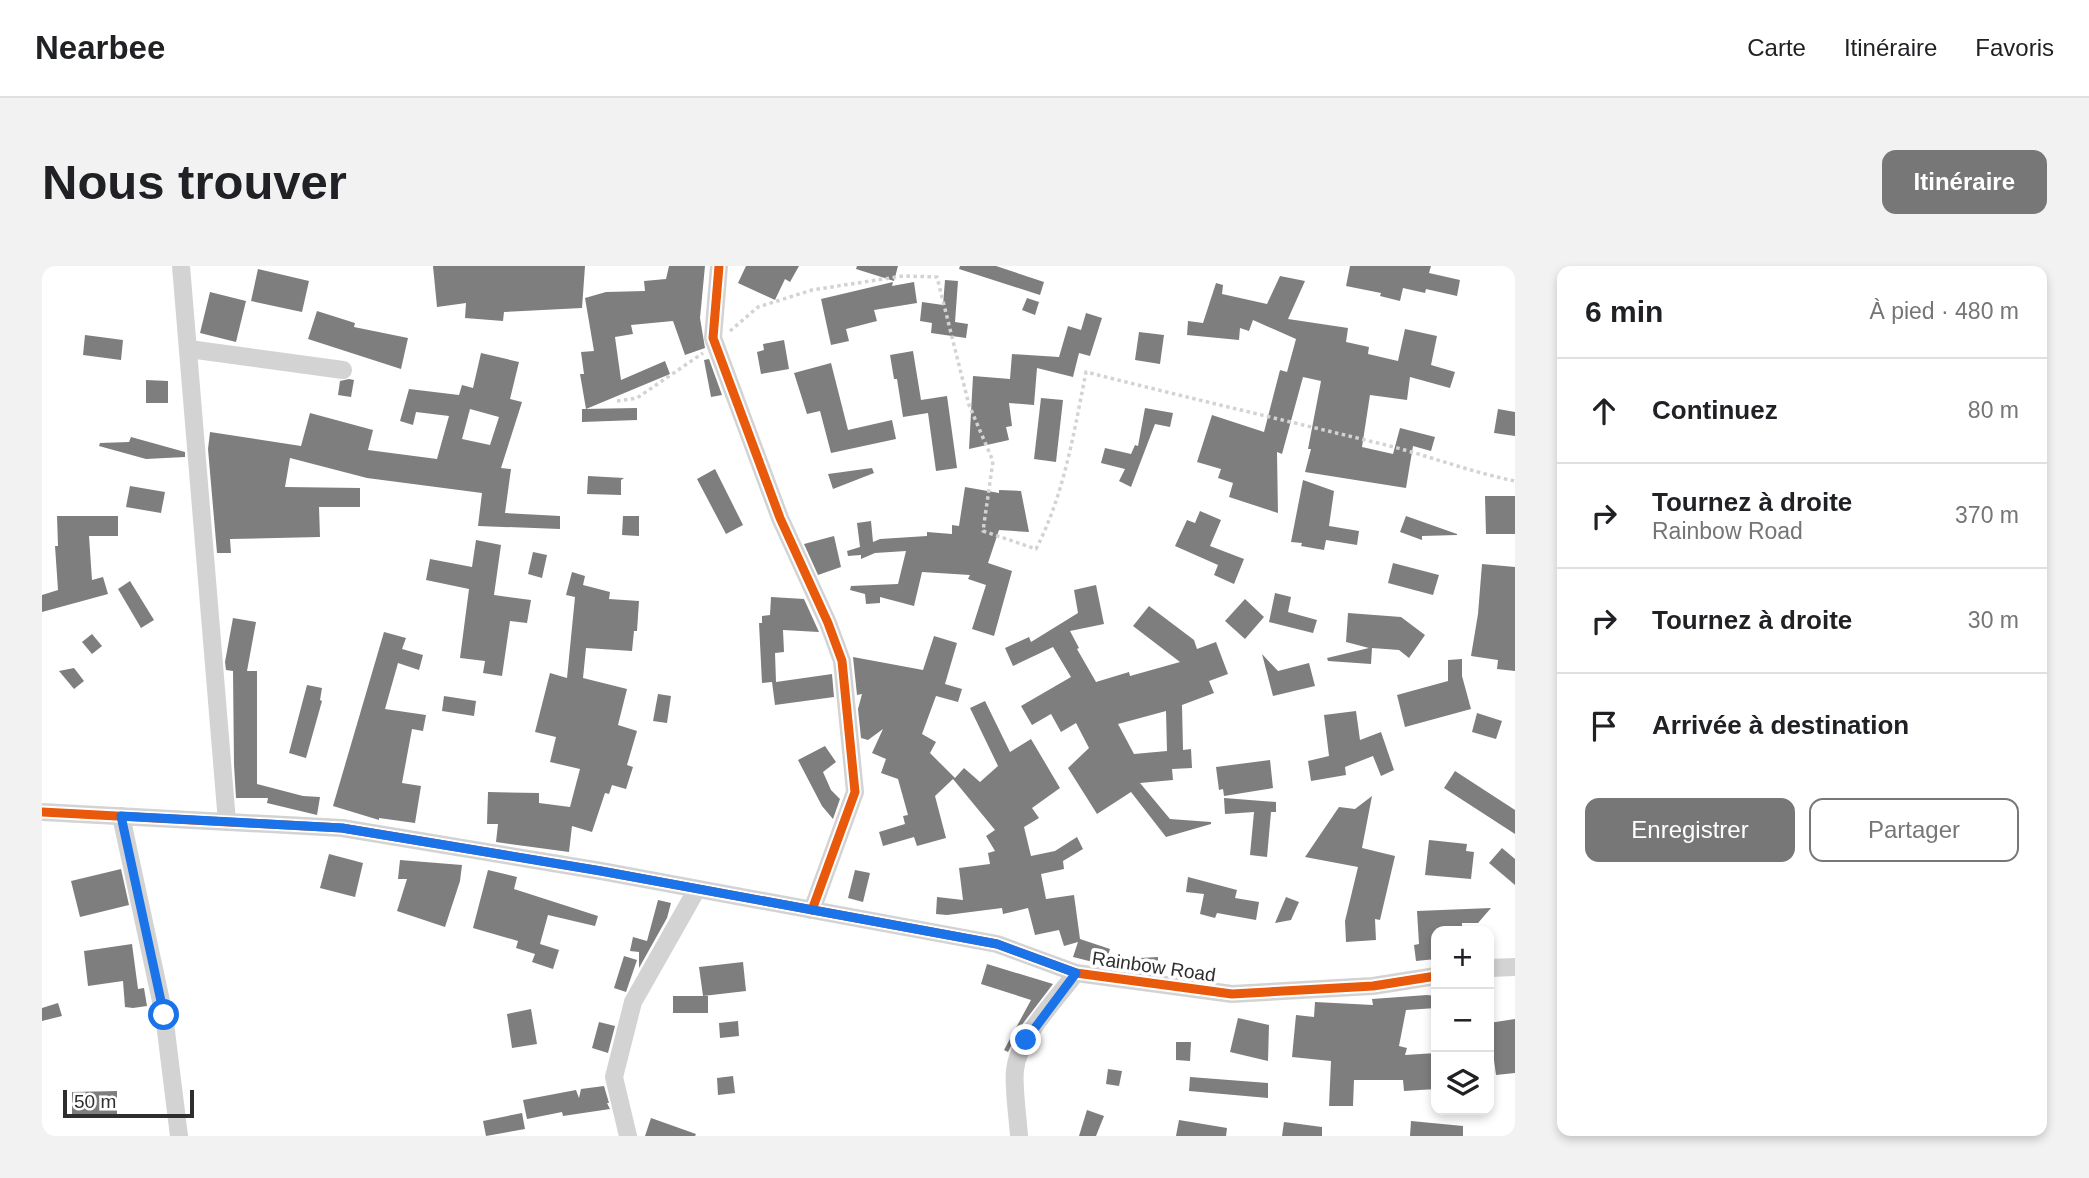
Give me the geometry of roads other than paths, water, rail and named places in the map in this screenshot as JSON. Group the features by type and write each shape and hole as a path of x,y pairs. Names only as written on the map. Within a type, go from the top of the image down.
{"street":[{"path":"181,266 227,822"},
{"path":"719,266 713,338 715,345 780,518 828,623 842,661 855,792 812,910"},
{"path":"189,349 343,370"},
{"name":"Rainbow Road","path":"42,812 342,828 997,944 1076,973 1232,993 1373,986 1431,977"},
{"path":"121,816 164,1015 179,1136"},
{"path":"628,1136 614,1077 633,1002 697,889"},
{"path":"1494,968 1515,967"},
{"path":"1019,1136 1014,1072 1018,1055 1026,1040 1076,973"}]}
